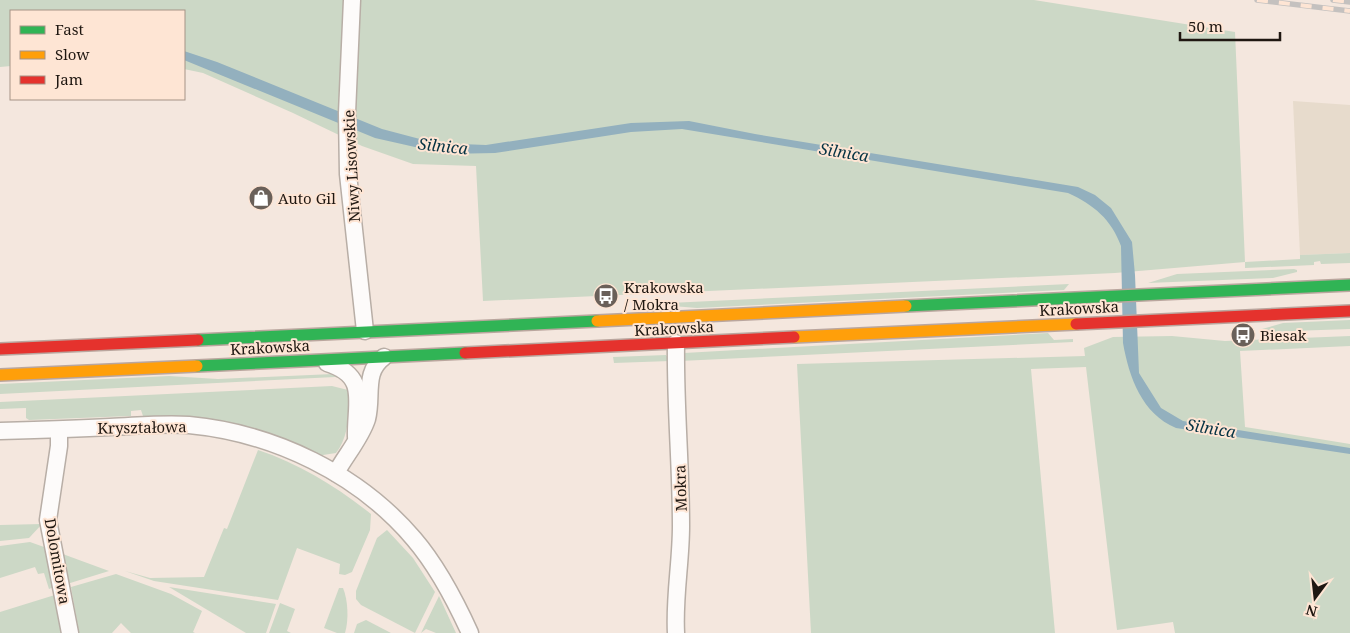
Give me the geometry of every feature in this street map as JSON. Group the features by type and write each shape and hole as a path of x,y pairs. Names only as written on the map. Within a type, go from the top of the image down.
{"main road":[{"name":"Krakowska","path":"0,349 1350,285"},
{"name":"Krakowska","path":"0,376 1350,311"}],"street":[{"name":"Niwy Lisowskie","path":"352,0 348,174 365,331"},
{"name":"Mokra","path":"676,343 675,389 681,527 677,576 676,633"},
{"path":"336,473 367,419 372,369 384,357"},
{"path":"319,360 341,368 355,382 356,440"},
{"name":"Kryształowa","path":"0,431 169,424 214,429 250,436 280,446 336,473 370,498 414,539 452,593 470,633"},
{"name":"Dolomitowa","path":"59,430 59,446 48,520 70,633"}],"shaded area":[{"path":"1293,101 1350,105 1350,253 1300,255"}],"green space":[{"path":"0,0 1034,0 1235,32 1245,262 1115,273 483,301 476,166 413,164 362,146 203,73 185,69 185,10 10,10 10,66 0,67"},
{"path":"1350,253 1350,263 1321,264 1320,261 1314,262 1314,265 1245,268 1245,262 1300,259 1300,255"},
{"path":"1294,269 1297,272 1273,278 1148,283 1177,274"},
{"path":"1069,284 1064,290 697,308 648,304"},
{"path":"1350,320 1350,329 1264,332 1262,329 1283,323"},
{"path":"1048,333 1054,340 1073,339 1073,342 680,361 684,353"},
{"path":"1172,336 1225,341 1350,336 1350,346 1240,351 1245,427 1350,444 1350,633 1175,633 1173,622 1117,630 1086,367 1031,369 1055,633 811,633 797,364 1085,356 1084,348 1113,337"},
{"path":"666,355 670,361 614,363 613,357"},
{"path":"333,374 348,380 335,377 0,394 0,384 169,376 218,379"},
{"path":"332,386 348,390 348,423 344,439 336,453 323,455 322,459 155,419 154,416 143,416 141,410 131,411 131,416 29,420 26,418 26,408 0,409 0,402"},
{"path":"258,450 289,462 318,477 371,514 370,530 352,572 345,575 339,574 340,564 297,548 278,600 154,581 125,571 150,578 204,577 224,528 227,529"},
{"path":"42,524 29,538 0,541 0,525"},
{"path":"387,530 413,558 435,592 415,633 361,605 356,599 356,591 377,538"},
{"path":"30,542 44,547 54,587 49,589 44,573 38,574 35,567 0,578 0,546"},
{"path":"60,553 109,571 67,584"},
{"path":"116,574 171,594 202,611 193,632 195,633 131,633 121,623 112,633 79,633 71,587"},
{"path":"169,587 276,604 266,633 246,633"},
{"path":"339,588 343,588 347,604 345,633 337,633 324,628"},
{"path":"58,594 65,633 0,633 0,612"},
{"path":"439,596 456,633 436,633 426,629 421,633"},
{"path":"280,603 295,609 287,631 291,633 269,633"},
{"path":"366,620 391,633 354,633 357,624"}],"water":[{"name":"Silnica","path":"185,51 217,62 382,129 435,143 486,145 631,123 689,121 755,134 1078,187 1095,195 1111,208 1132,242 1139,373 1161,408 1183,421 1350,448 1350,454 1176,428 1154,414 1133,381 1123,343 1121,246 1112,228 1094,208 1068,193 682,129 631,132 495,153 446,154 375,138 185,60"}],"railway":[{"path":"1257,0 1350,11"},
{"path":"1333,0 1350,2"}],"traffic: fast":[{"path":"906,306 1350,285"},
{"path":"198,340 597,321"},
{"path":"197,366 465,353"}],"traffic: slow":[{"path":"597,321 906,306"},
{"path":"794,337 1076,324"},
{"path":"0,375 197,366"}],"traffic: jam":[{"path":"1076,324 1350,311"},
{"path":"465,353 794,337"},
{"path":"0,349 198,340"}],"place":[{"name":"Auto Gil","path":"261,198"},
{"name":"Krakowska / Mokra","path":"606,296"},
{"name":"Biesak","path":"1243,335"}]}
